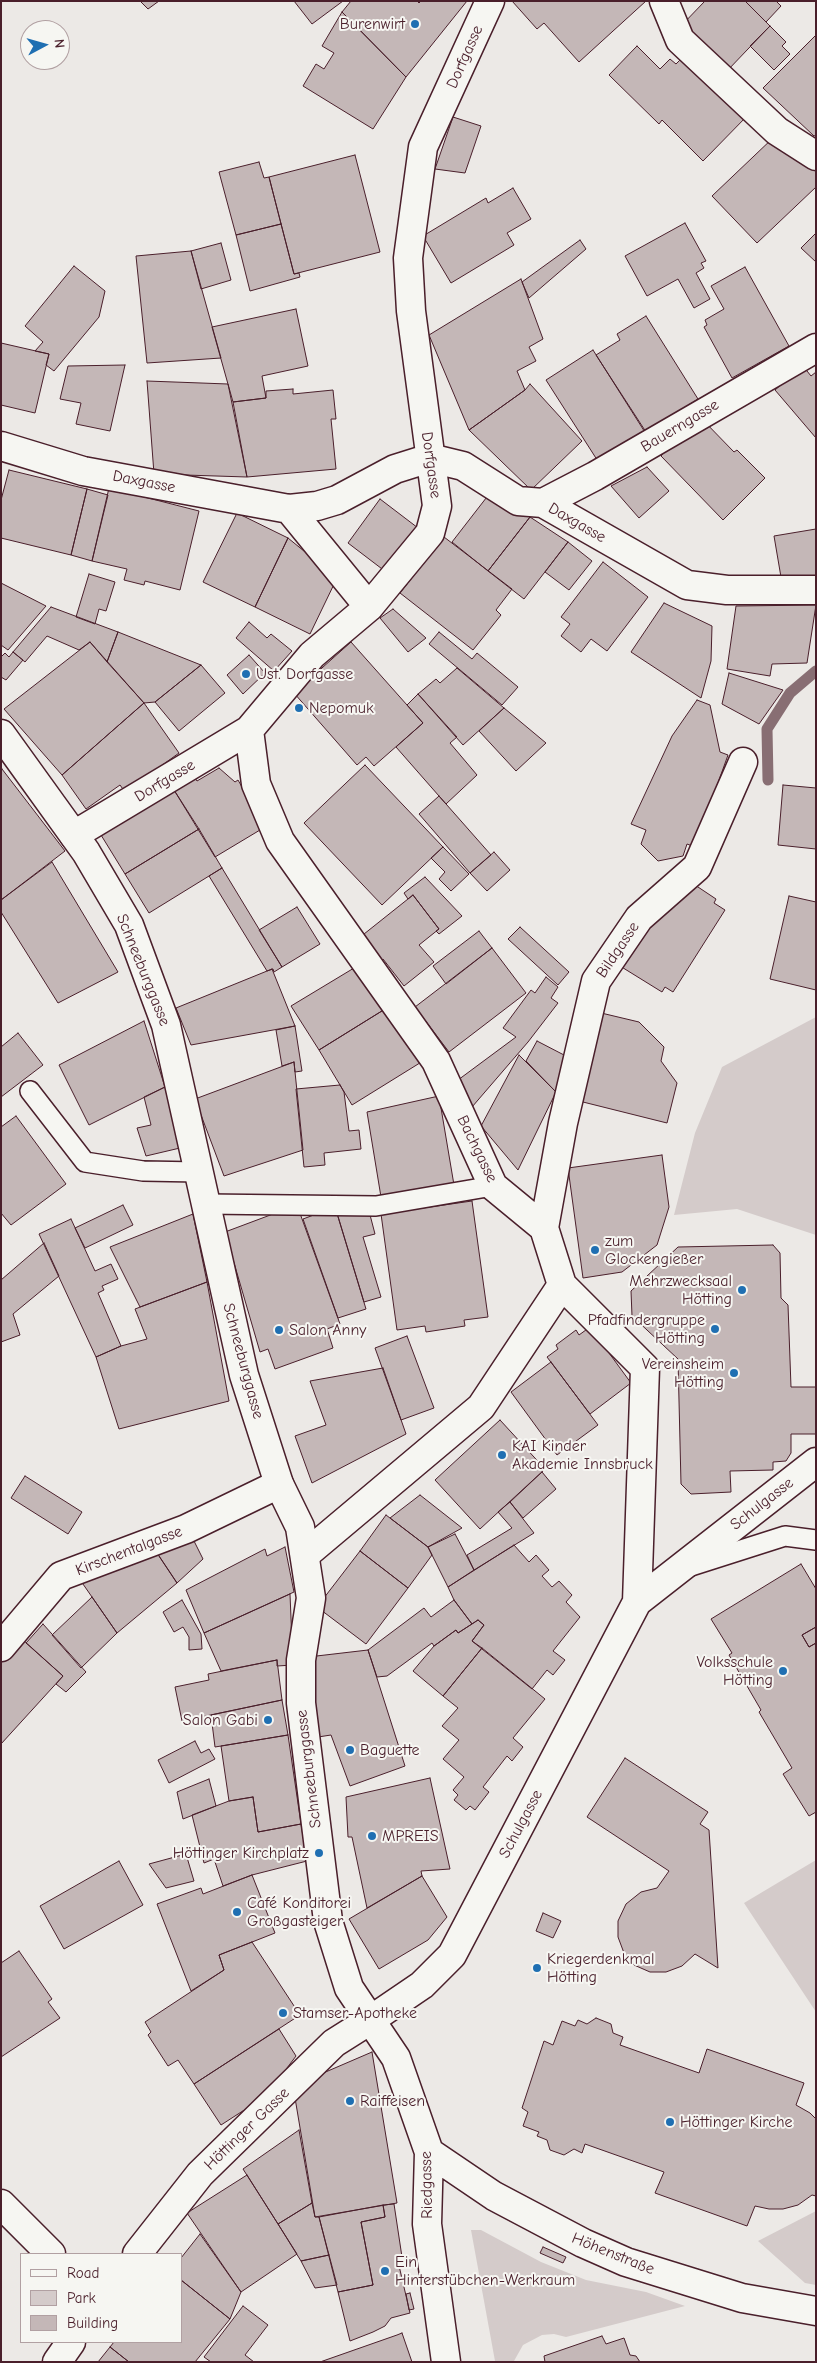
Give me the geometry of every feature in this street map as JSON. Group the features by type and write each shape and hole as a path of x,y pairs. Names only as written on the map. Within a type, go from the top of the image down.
{"street":[{"name":"Dorfgasse","path":"74,835 249,730 312,655 369,607 430,533 437,506 411,311 408,258 423,147 490,1"},
{"path":"664,1 680,40 778,132 816,156"},
{"name":"Bauerngasse","path":"543,503 595,476 816,348"},
{"name":"Daxgasse","path":"1,446 83,471 288,509 318,506 337,500 395,469 430,458 463,466 518,501 543,503 687,585 727,590 816,590"},
{"path":"288,509 369,607"},
{"name":"Bachgasse","path":"249,730 256,784 280,841 436,1061 493,1186 544,1228"},
{"name":"Schneeburggasse","path":"1,734 86,852 129,925 163,1016 244,1375 279,1484 300,1527 306,1555 311,1598 302,1660 301,1703 328,1921 349,1988 372,2019"},
{"name":"Bildgasse","path":"544,1228 563,1122 596,981 639,918 697,867 743,762"},
{"path":"306,1555 481,1407 562,1285 544,1228"},
{"name":"Schulgasse","path":"562,1285 645,1368 638,1602"},
{"name":"Schulgasse","path":"372,2019 422,1985 452,1954 638,1602 676,1570 816,1462"},
{"name":"Kirschentalgasse","path":"1,1647 61,1576 186,1529 279,1484"},
{"name":"Riedgasse","path":"372,2019 396,2058 429,2152 427,2224 446,2362"},
{"name":"Höttinger Gasse","path":"138,2253 200,2174 334,2044 372,2019"},
{"name":"Höhenstraße","path":"429,2152 494,2196 582,2243 626,2262 742,2298 816,2312"},
{"path":"1,2204 50,2253"},
{"path":"57,2362 70,2343"}],"lane":[{"path":"30,1091 85,1162 143,1171 199,1172"},
{"path":"206,1204 376,1206 493,1186"},
{"path":"676,1570 785,1536 816,1540"}],"green space":[{"path":"816,1017 816,1235 737,1209 674,1215 695,1133 722,1067"},
{"path":"816,1860 816,2012 744,1903"},
{"path":"816,2211 816,2285 805,2283 758,2241"},
{"path":"471,2230 481,2230 541,2262 586,2280 646,2292 685,2306 566,2337 554,2334 542,2335 523,2345 514,2361 495,2361"}],"building":[{"path":"140,1 159,1 148,9"},
{"path":"294,1 343,1 312,24"},
{"path":"351,1 417,1 419,3 421,1 467,1 406,77 342,12"},
{"path":"512,1 646,1 579,62 544,23 537,29"},
{"path":"705,1 745,1 770,26 726,72 680,27"},
{"path":"745,1 776,1 781,6 766,22"},
{"path":"342,12 406,77 373,129 303,86 316,64 324,69 334,53 322,46"},
{"path":"770,26 786,42 782,46 790,54 774,70 750,46"},
{"path":"816,35 816,135 814,136 763,88"},
{"path":"637,46 660,69 670,59 676,64 686,54 748,115 703,161 662,120 659,124 609,75"},
{"path":"453,117 481,126 465,173 435,169"},
{"path":"774,137 816,169 816,187 757,243 712,196"},
{"path":"355,155 380,252 294,274 269,177"},
{"path":"259,162 264,178 269,177 281,224 236,235 219,172"},
{"path":"513,188 531,219 507,233 514,245 451,283 423,236 486,198 488,203"},
{"path":"685,223 706,261 701,263 704,268 696,273 710,299 694,308 678,279 647,296 625,256"},
{"path":"281,224 294,274 299,273 300,277 250,291 236,235"},
{"path":"816,233 816,262 801,248"},
{"path":"580,240 586,249 529,298 522,282"},
{"path":"221,243 231,280 201,289 191,251"},
{"path":"191,251 221,358 147,363 136,256"},
{"path":"74,266 105,291 99,317 54,371 46,365 49,354 35,351 43,342 25,326"},
{"path":"745,267 789,346 732,378 704,327 707,325 705,320 724,309 711,286"},
{"path":"521,279 543,339 529,347 536,361 517,371 525,390 469,430 429,335"},
{"path":"296,309 308,366 262,376 266,398 233,402 212,327"},
{"path":"646,316 698,399 646,432 596,355 620,340 617,334"},
{"path":"1,343 49,354 35,413 1,405"},
{"path":"593,350 648,437 601,466 546,380"},
{"path":"125,365 110,431 76,424 81,403 60,399 68,366"},
{"path":"803,366 811,376 816,372 816,438 775,390"},
{"path":"147,381 228,384 247,477 154,474"},
{"path":"530,384 582,441 531,490 469,430 525,390"},
{"path":"293,389 293,394 333,390 336,419 331,419 336,469 247,477 233,402 266,398 266,391"},
{"path":"700,417 734,452 737,450 765,478 723,520 661,456"},
{"path":"647,467 669,491 639,518 611,486"},
{"path":"9,470 87,489 71,555 1,538 1,500"},
{"path":"109,488 199,511 180,590 145,581 144,585 124,580 127,569 92,561"},
{"path":"87,489 108,495 92,561 71,555"},
{"path":"490,493 530,517 488,571 452,542"},
{"path":"380,499 422,531 390,575 348,543"},
{"path":"237,513 288,538 255,607 203,582"},
{"path":"530,517 568,542 524,599 488,571"},
{"path":"816,529 816,577 782,583 774,536"},
{"path":"444,537 512,589 496,610 501,615 473,650 400,593"},
{"path":"288,538 337,578 310,634 255,607"},
{"path":"568,542 592,561 569,590 545,572"},
{"path":"603,562 648,597 607,651 591,639 581,652 561,636 570,624 561,617"},
{"path":"89,574 115,582 106,611 99,609 95,624 76,617"},
{"path":"1,583 46,606 8,650 1,645"},
{"path":"664,603 712,626 711,661 701,698 631,652"},
{"path":"816,605 807,663 772,664 770,676 727,669 736,606"},
{"path":"51,607 118,632 107,662 90,642 79,650 47,636 25,662 13,652"},
{"path":"393,609 426,638 408,652 380,618"},
{"path":"249,622 267,638 271,634 292,651 274,671 236,638"},
{"path":"118,632 201,665 155,702 144,703 107,662"},
{"path":"439,632 472,659 477,653 518,687 502,705 429,644"},
{"path":"90,642 144,703 62,775 4,709"},
{"path":"351,642 423,723 374,766 366,757 357,765 294,693"},
{"path":"13,652 23,660 6,680 1,677 1,657 5,653 9,657"},
{"name":"Ust. Dorfgasse","path":"249,655 265,673 243,694 227,675"},
{"path":"201,665 225,693 179,731 155,702"},
{"path":"457,668 504,708 463,745 418,694 436,679 440,683"},
{"path":"729,673 783,690 759,724 722,704"},
{"path":"418,694 457,737 450,743 477,775 446,804 396,747 423,723 407,705"},
{"path":"697,700 710,705 720,752 728,755 695,847 687,844 683,856 658,861 641,844 646,830 631,824 672,736"},
{"path":"144,703 179,753 125,792 120,785 86,809 62,775"},
{"path":"504,708 546,743 516,771 479,731"},
{"path":"365,765 443,847 382,905 304,823"},
{"path":"219,768 235,782 238,780 265,827 215,857 174,790 195,778 197,781"},
{"path":"1,770 65,851 1,900"},
{"path":"783,785 816,788 816,849 778,845"},
{"path":"174,790 199,829 125,874 101,835"},
{"path":"439,796 491,855 470,873 419,814"},
{"path":"199,829 222,868 149,913 125,874"},
{"path":"443,847 469,874 451,891 439,879 445,872 431,858"},
{"path":"494,852 510,870 487,891 470,873"},
{"path":"52,862 118,972 58,1003 1,912 1,900"},
{"path":"222,868 282,967 274,972 273,969 267,971 209,876"},
{"path":"425,877 462,916 439,934 436,931 439,929 413,895 408,899 404,893"},
{"path":"695,885 716,899 714,903 725,910 673,992 665,987 662,992 620,966 650,918"},
{"path":"413,895 439,929 419,945 434,962 404,986 383,959 379,963 359,938"},
{"path":"789,896 816,902 816,990 770,979"},
{"path":"297,907 320,944 282,967 259,930"},
{"path":"520,927 569,972 558,985 508,939"},
{"path":"479,931 492,948 446,984 433,966"},
{"path":"492,948 526,993 449,1052 415,1007"},
{"path":"359,965 385,1009 319,1050 291,1006"},
{"path":"272,969 295,1026 191,1045 176,1008"},
{"path":"546,977 558,987 551,998 558,1003 528,1042 472,1107 458,1080 516,1037 503,1028 531,990 535,993"},
{"path":"390,1006 423,1061 352,1105 319,1050"},
{"path":"597,1012 639,1022 664,1047 661,1061 677,1083 667,1123 575,1100"},
{"path":"144,1021 165,1087 89,1125 59,1065"},
{"path":"295,1026 302,1071 295,1072 294,1062 282,1066 276,1030"},
{"path":"18,1033 43,1065 1,1097 1,1047"},
{"path":"537,1041 564,1055 556,1092 526,1061"},
{"path":"519,1055 556,1092 518,1170 481,1126"},
{"path":"294,1062 303,1150 224,1176 195,1099"},
{"path":"340,1085 344,1092 349,1131 359,1130 361,1149 324,1153 325,1165 304,1167 296,1089"},
{"path":"165,1087 180,1148 146,1156 137,1128 151,1125 144,1097"},
{"path":"439,1096 454,1185 381,1197 367,1112"},
{"path":"16,1116 66,1184 11,1225 1,1213 1,1127"},
{"path":"662,1155 669,1207 657,1245 622,1272 583,1278 568,1168"},
{"path":"472,1201 488,1317 464,1320 465,1326 426,1332 425,1326 397,1330 381,1214"},
{"path":"123,1205 133,1225 85,1248 75,1228"},
{"path":"297,1205 340,1324 327,1329 333,1348 275,1369 268,1349 260,1352 225,1232"},
{"path":"335,1207 366,1309 338,1318 303,1219"},
{"path":"369,1211 375,1234 363,1237 381,1297 364,1302 337,1213"},
{"path":"193,1214 207,1282 140,1307 110,1247"},
{"path":"71,1219 95,1271 111,1264 118,1279 102,1286 104,1290 98,1293 121,1346 96,1357 39,1234"},
{"path":"44,1243 59,1276 13,1314 20,1335 1,1342 1,1280"},
{"name":"Vereinsheim Hötting","path":"773,1245 780,1253 781,1298 788,1305 791,1387 816,1387 816,1434 791,1434 791,1453 786,1461 773,1462 773,1470 730,1471 731,1492 691,1494 681,1484 678,1359 632,1316 631,1291 678,1247"},
{"path":"207,1282 229,1401 119,1429 96,1357 121,1346 147,1339 135,1309"},
{"path":"590,1327 631,1383 590,1414 547,1357 558,1349 556,1345 576,1330 579,1335"},
{"path":"407,1336 434,1408 401,1420 375,1348"},
{"path":"551,1362 598,1425 557,1455 511,1392"},
{"path":"383,1368 406,1434 312,1483 295,1436 326,1425 310,1381"},
{"path":"500,1420 545,1469 480,1529 435,1480"},
{"path":"542,1472 556,1489 523,1518 510,1502"},
{"path":"25,1476 82,1512 68,1534 11,1498"},
{"path":"420,1495 462,1528 428,1547 390,1518"},
{"path":"510,1502 534,1533 474,1570 467,1555 512,1528 498,1512"},
{"path":"386,1515 428,1547 432,1555 408,1588 360,1551"},
{"path":"455,1534 474,1570 448,1587 428,1547"},
{"path":"193,1539 203,1559 177,1583 155,1550"},
{"path":"514,1545 529,1562 536,1555 549,1570 542,1576 552,1587 559,1581 572,1595 566,1602 580,1617 553,1651 565,1660 553,1675 547,1670 532,1689 472,1641 484,1625 478,1620 472,1624 454,1600 448,1587"},
{"path":"285,1547 294,1592 204,1633 186,1590 265,1549 267,1556"},
{"path":"155,1550 177,1583 117,1633 76,1574"},
{"path":"360,1551 408,1588 366,1644 317,1607"},
{"path":"801,1564 816,1589 816,1627 802,1635 809,1647 816,1643 816,1812 809,1816 783,1774 792,1768 759,1712 761,1710 729,1655 732,1653 711,1619"},
{"path":"290,1594 293,1665 277,1666 277,1660 221,1671 204,1633"},
{"path":"92,1597 117,1633 81,1668 52,1635"},
{"path":"182,1600 201,1634 202,1649 189,1650 189,1637 183,1627 174,1632 163,1612"},
{"path":"454,1600 472,1624 458,1633 456,1630 434,1646 432,1643 387,1676 377,1677 368,1650 424,1608 431,1617"},
{"path":"478,1620 484,1625 472,1641 482,1648 443,1696 413,1671 434,1646 456,1630 458,1633"},
{"path":"43,1624 86,1672 66,1692 56,1684 63,1676 26,1643"},
{"path":"816,1627 816,1643 809,1647 802,1635"},
{"path":"22,1639 63,1676 1,1744 1,1662"},
{"path":"482,1648 545,1699 513,1738 523,1747 512,1761 507,1756 483,1787 489,1792 475,1810 470,1806 466,1810 454,1800 458,1795 453,1790 464,1777 443,1759 459,1740 442,1726 458,1708 443,1696"},
{"path":"368,1650 405,1766 350,1786 331,1735 318,1737 308,1657"},
{"path":"277,1660 282,1700 182,1721 175,1687 209,1680 208,1674"},
{"path":"282,1700 288,1735 215,1747 211,1715"},
{"path":"288,1735 301,1824 258,1832 253,1797 229,1801 221,1746"},
{"path":"195,1741 201,1753 209,1749 215,1759 169,1783 158,1760"},
{"path":"625,1758 708,1812 700,1824 709,1830 718,1968 695,1954 682,1966 666,1972 650,1972 634,1965 624,1953 618,1937 618,1921 626,1904 641,1892 657,1888 669,1871 587,1817"},
{"path":"430,1778 450,1869 421,1871 422,1876 367,1908 352,1837 348,1837 346,1797"},
{"path":"209,1779 216,1806 183,1819 177,1792"},
{"path":"253,1797 258,1832 301,1824 307,1861 252,1875 223,1886 214,1859 204,1863 192,1815 229,1801"},
{"path":"186,1854 194,1881 166,1888 149,1864"},
{"path":"119,1861 143,1905 64,1949 40,1906"},
{"path":"252,1875 275,1933 219,1955 224,1970 191,1991 157,1904 201,1888 203,1894"},
{"path":"422,1876 447,1917 428,1940 379,1969 349,1919"},
{"path":"543,1913 561,1921 553,1938 536,1931"},
{"path":"252,1942 300,2015 194,2084 178,2060 168,2066 148,2035 151,2032 145,2022 224,1970 219,1955"},
{"path":"19,1951 52,1999 48,2002 60,2018 1,2057 1,1963"},
{"name":"Höttinger Kirche","path":"596,2018 611,2024 613,2033 623,2037 620,2045 699,2073 707,2049 804,2083 796,2105 816,2119 816,2196 812,2195 798,2205 783,2209 755,2206 747,2226 655,2193 664,2172 585,2144 582,2153 574,2149 564,2155 550,2150 547,2140 537,2136 539,2132 523,2126 528,2112 522,2108 544,2041 553,2045 562,2021 575,2026 578,2020 587,2024"},
{"path":"279,2029 296,2056 266,2096 221,2125 194,2084"},
{"path":"372,2052 397,2203 315,2217 293,2086"},
{"path":"299,2130 312,2203 278,2224 243,2169"},
{"path":"247,2175 297,2254 241,2292 187,2213"},
{"path":"312,2203 315,2217 319,2217 329,2255 301,2261 278,2224"},
{"name":"Ein Hinterstübchen-Werkraum","path":"394,2204 402,2257 397,2257 410,2313 391,2318 385,2326 350,2341 338,2292 373,2285 361,2222 385,2217 383,2205"},
{"path":"383,2205 385,2217 361,2222 373,2285 338,2292 319,2217"},
{"path":"200,2234 241,2292 230,2319 182,2281 182,2257"},
{"path":"543,2247 566,2257 563,2263 540,2253"},
{"path":"329,2255 337,2285 315,2288 301,2261"},
{"path":"182,2281 230,2319 195,2362 129,2362 110,2347 113,2343 182,2343"},
{"path":"410,2293 414,2309 409,2310 406,2294"},
{"path":"243,2306 268,2325 245,2355 254,2362 211,2362 204,2357"},
{"path":"402,2333 412,2362 320,2362 397,2335"},
{"path":"602,2336 606,2344 624,2338 630,2355 636,2356 640,2362 545,2362 544,2356"},
{"path":"110,2347 129,2362 98,2362"}],"waterway":[{"path":"768,780 767,729 790,693 816,671"}],"place":[{"name":"Burenwirt","path":"415,24"},
{"name":"Ust. Dorfgasse","path":"246,674"},
{"name":"Nepomuk","path":"299,708"},
{"name":"zum Glockengießer","path":"595,1250"},
{"name":"Mehrzwecksaal Hötting","path":"742,1290"},
{"name":"Pfadfindergruppe Hötting","path":"715,1329"},
{"name":"Salon Anny","path":"279,1330"},
{"name":"Vereinsheim Hötting","path":"734,1373"},
{"name":"KAI Kinder Akademie Innsbruck","path":"502,1455"},
{"name":"Volksschule Hötting","path":"783,1671"},
{"name":"Salon Gabi","path":"268,1720"},
{"name":"Baguette","path":"350,1750"},
{"name":"MPREIS","path":"372,1836"},
{"name":"Höttinger Kirchplatz","path":"319,1853"},
{"name":"Café Konditorei Großgasteiger","path":"237,1912"},
{"name":"Kriegerdenkmal Hötting","path":"537,1968"},
{"name":"Stamser-Apotheke","path":"283,2013"},
{"name":"Raiffeisen","path":"350,2101"},
{"name":"Höttinger Kirche","path":"670,2122"},
{"name":"Ein Hinterstübchen-Werkraum","path":"385,2271"}]}
